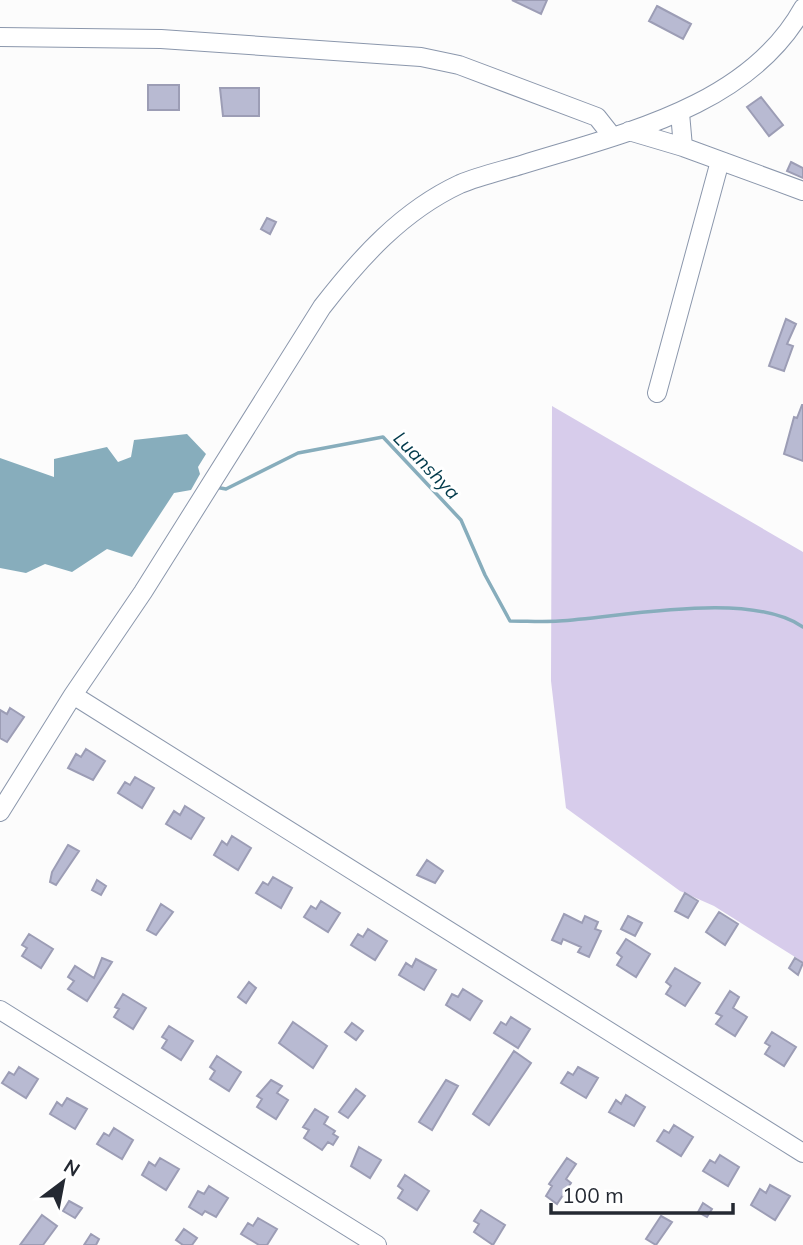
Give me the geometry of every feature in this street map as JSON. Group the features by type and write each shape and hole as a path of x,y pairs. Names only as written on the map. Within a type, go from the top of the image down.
{"street":[{"path":"0,812 234,449 322,307 355,264 391,228 460,184 680,113 735,81 770,52 789,33 803,8"},
{"path":"0,37 161,39 441,59 597,117 621,133 683,147 803,191"},
{"path":"680,113 683,147"},
{"path":"657,393 720,161"},
{"path":"73,695 803,1153"},
{"path":"0,1010 377,1245"}],"shaded area":[{"path":"552,406 803,552 803,962 714,906 680,891 566,808 551,681"}],"water":[{"path":"187,434 206,454 198,467 200,474 191,490 174,493 132,557 107,549 72,572 45,564 26,573 0,568 0,458 54,477 54,459 107,447 118,462 131,457 134,440"}],"building":[{"path":"512,0 547,0 541,14"},
{"path":"657,6 691,24 683,39 649,21"},
{"path":"148,85 179,85 179,110 148,110"},
{"path":"220,88 259,88 259,116 223,116"},
{"path":"761,97 783,125 769,136 747,107"},
{"path":"791,162 803,168 803,178 787,171"},
{"path":"267,218 276,222 270,234 261,229"},
{"path":"786,319 796,324 787,344 793,346 784,371 769,366"},
{"path":"802,405 803,461 784,454 794,417 797,418"},
{"path":"10,708 24,717 7,742 0,738 0,710 7,714"},
{"path":"86,749 105,761 93,780 68,768 76,754 81,757"},
{"path":"135,777 154,788 142,808 118,793 125,782 130,785"},
{"path":"185,806 204,818 191,839 166,824 174,811 180,815"},
{"path":"232,836 251,848 238,870 214,855 222,841 227,845"},
{"path":"68,845 79,851 56,885 50,882 52,872"},
{"path":"427,860 443,871 435,883 417,875"},
{"path":"273,877 292,888 281,908 256,893 263,882 268,885"},
{"path":"97,880 106,886 101,895 92,890"},
{"path":"685,893 698,901 688,918 675,911"},
{"path":"321,901 340,913 328,932 304,917 311,906 316,909"},
{"path":"161,904 173,912 156,935 147,930"},
{"path":"719,912 738,924 725,945 706,932"},
{"path":"564,914 582,923 585,916 598,922 595,929 601,931 589,957 578,952 581,947 563,939 561,944 552,940"},
{"path":"628,916 642,923 635,936 621,929"},
{"path":"368,929 387,941 375,960 351,945 358,934 363,937"},
{"path":"29,934 53,949 41,968 22,956 27,948 22,945"},
{"path":"626,939 650,954 636,977 617,965 622,957 617,953"},
{"path":"102,958 112,962 87,1001 68,989 74,981 68,977 75,966 94,978"},
{"path":"795,958 803,963 798,975 789,968"},
{"path":"416,959 436,970 424,990 399,975 406,963 412,967"},
{"path":"675,968 700,983 685,1006 666,994 671,986 666,982"},
{"path":"249,982 256,988 246,1003 238,997"},
{"path":"463,989 482,1001 470,1020 446,1005 452,994 458,997"},
{"path":"730,991 739,997 733,1008 747,1017 735,1036 716,1024 722,1016 716,1013"},
{"path":"123,994 146,1008 133,1029 114,1017 119,1009 115,1007"},
{"path":"511,1017 530,1029 518,1048 494,1033 501,1022 506,1025"},
{"path":"293,1022 327,1046 313,1068 279,1043"},
{"path":"352,1023 363,1031 356,1040 345,1032"},
{"path":"169,1026 193,1041 181,1060 162,1048 167,1040 162,1037"},
{"path":"772,1032 796,1047 784,1066 765,1054 770,1046 765,1043"},
{"path":"514,1051 531,1063 489,1125 473,1114"},
{"path":"217,1056 241,1072 229,1091 210,1079 215,1071 210,1067"},
{"path":"19,1067 38,1079 26,1098 2,1083 9,1072 14,1075"},
{"path":"578,1067 598,1078 586,1098 561,1083 568,1072 573,1075"},
{"path":"271,1080 282,1086 277,1093 288,1100 276,1119 257,1107 262,1099 257,1096"},
{"path":"446,1080 458,1086 432,1130 419,1122"},
{"path":"356,1089 365,1096 348,1118 339,1112"},
{"path":"626,1095 645,1107 634,1126 609,1112 616,1100 621,1104"},
{"path":"67,1098 87,1109 75,1129 50,1114 57,1102 62,1106"},
{"path":"315,1109 328,1117 324,1124 335,1131 333,1134 338,1137 333,1145 328,1142 322,1150 304,1138 309,1130 303,1127"},
{"path":"674,1125 693,1137 681,1156 657,1141 664,1130 669,1133"},
{"path":"114,1128 133,1140 122,1159 97,1144 104,1133 109,1136"},
{"path":"359,1147 381,1160 370,1178 351,1166"},
{"path":"720,1155 739,1167 728,1186 703,1171 710,1160 715,1163"},
{"path":"160,1158 179,1169 166,1190 142,1175 149,1162 155,1166"},
{"path":"567,1158 576,1164 566,1179 571,1183 557,1204 546,1196 552,1186 549,1184"},
{"path":"405,1175 429,1191 417,1210 398,1198 403,1190 398,1186"},
{"path":"770,1185 790,1196 775,1220 751,1205 760,1189 766,1193"},
{"path":"209,1186 228,1198 216,1217 205,1211 202,1215 189,1207 198,1191 204,1194"},
{"path":"69,1201 82,1208 75,1218 63,1211"},
{"path":"703,1203 712,1209 707,1217 698,1212"},
{"path":"481,1210 505,1225 493,1245 474,1232 479,1224 474,1221"},
{"path":"42,1215 57,1226 43,1245 20,1245"},
{"path":"661,1216 672,1222 656,1245 646,1239"},
{"path":"258,1218 277,1229 267,1245 259,1245 241,1234 248,1223 253,1226"},
{"path":"184,1229 197,1238 192,1245 183,1245 176,1240"},
{"path":"91,1234 99,1239 96,1245 84,1245"}],"waterway":[{"name":"Luanshya","path":"215,487 226,489 298,453 383,437 461,520 485,575 510,621 559,621 650,611 719,608 752,610 780,616 803,627"}]}
